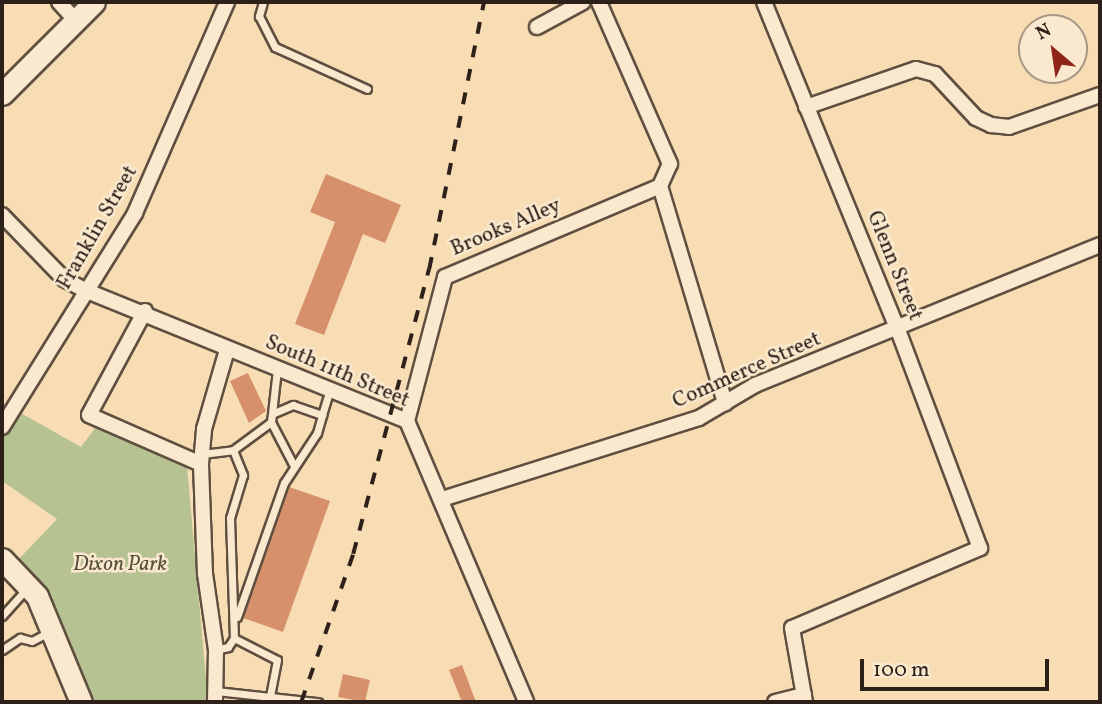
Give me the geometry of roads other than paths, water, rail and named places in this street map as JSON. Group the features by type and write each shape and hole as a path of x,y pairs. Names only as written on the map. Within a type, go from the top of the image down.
{"main road":[{"path":"2,94 94,2"},
{"path":"2,559 29,586 52,630 81,702"}],"street":[{"path":"59,2 75,20"},
{"name":"Franklin Street","path":"2,427 150,184 227,2"},
{"path":"537,27 583,2"},
{"path":"599,2 670,164 660,186 724,403"},
{"name":"Glenn Street","path":"764,2 898,330 980,548 792,628 805,699"},
{"path":"806,107 916,69 934,74 976,118 991,125 1009,127 1100,95"},
{"name":"Brooks Alley","path":"407,421 445,277 660,186"},
{"name":"South 11th Street","path":"2,215 64,279 87,291 145,311 227,350 407,421 526,702"},
{"name":"Commerce Street","path":"442,499 699,418 755,385 898,330 1100,244"},
{"path":"145,311 89,415 201,459"},
{"path":"215,697 216,650 205,574 201,459 227,350"},
{"path":"775,702 805,699"}],"lane":[{"path":"263,2 259,16 275,47 366,89"},
{"path":"201,459 233,450 271,422 274,413 272,383 277,369"},
{"path":"216,650 228,647 234,639 237,618 294,467 317,433 330,389"},
{"path":"274,413 293,405 321,415"},
{"path":"271,422 294,467"},
{"path":"233,450 243,475 230,518 229,568 237,618"},
{"path":"2,616 29,586"},
{"path":"2,650 20,638 32,641 52,630"},
{"path":"234,639 277,660 270,697"},
{"path":"215,697 270,697 318,702"}],"railway":[{"path":"301,702 353,554 429,269 484,2"}],"park label":[{"name":"Dixon Park","path":"120,565"}]}
